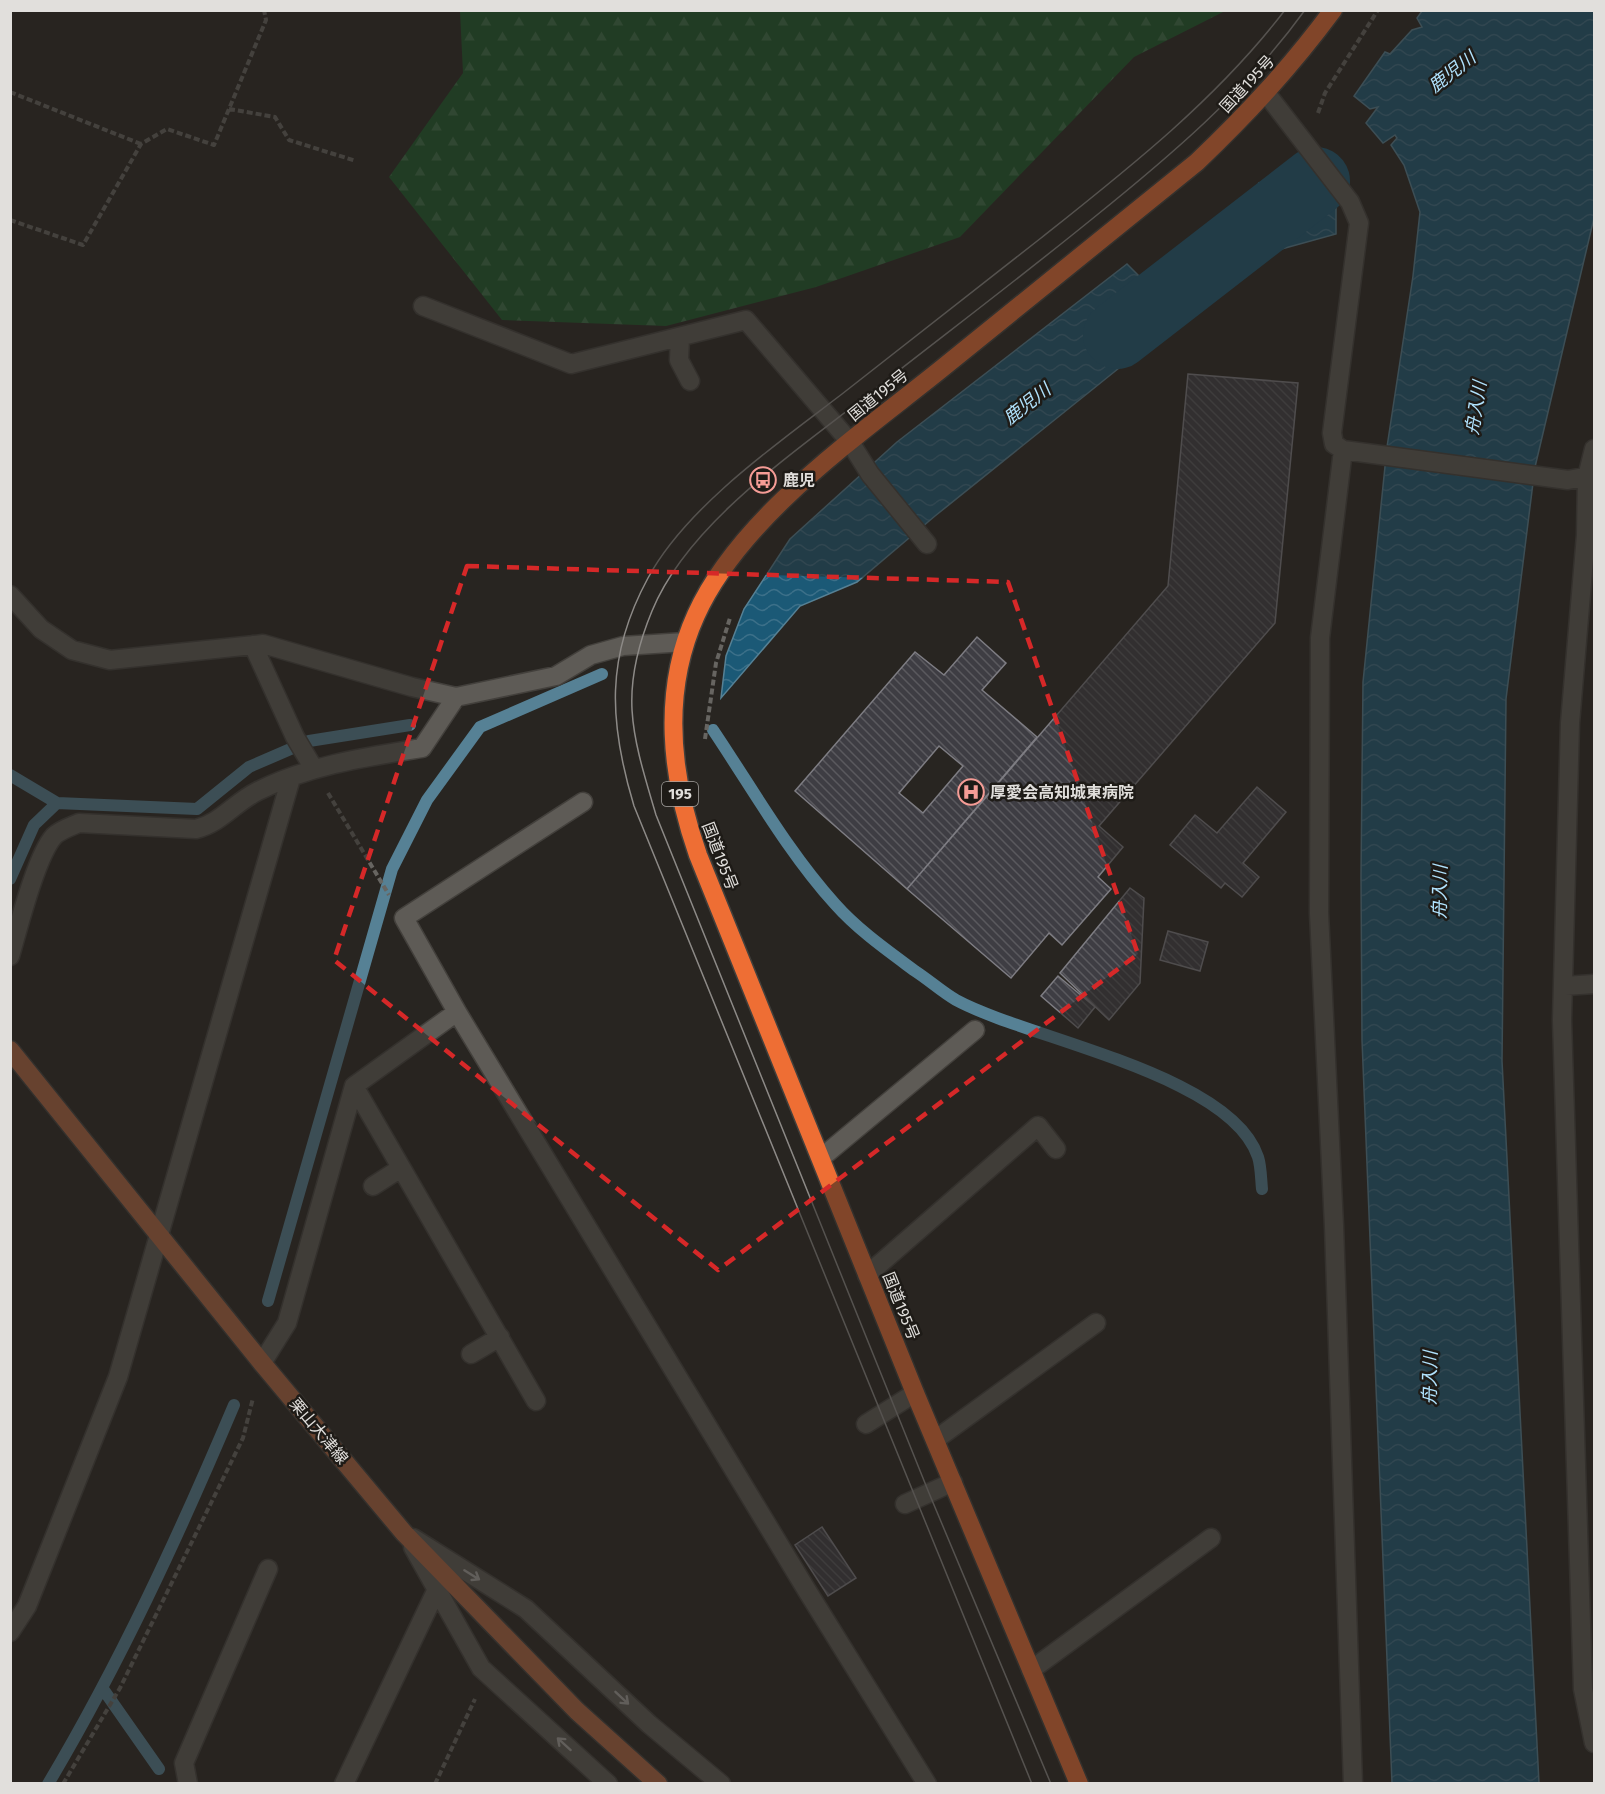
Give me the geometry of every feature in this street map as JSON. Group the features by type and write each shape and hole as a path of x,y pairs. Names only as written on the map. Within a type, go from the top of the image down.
{"highway":[{"name":"国道195号","path":"1079,1784 915,1393 683,812 672,735 678,674 685,642 712,583 741,546 777,507 850,442 1197,162 1289,69 1333,10"}],"main road":[{"name":"栗山大津線","path":"10,1050 262,1363 404,1533 577,1711 658,1784"}],"street":[{"path":"1266,93 1350,202 1359,223 1332,433 1334,444 1350,451 1568,480 1591,476"},
{"path":"423,306 571,364 746,320 850,442 870,474 927,544"},
{"path":"680,337 679,360 690,381"},
{"path":"1594,450 1570,723 1565,986 1562,1020 1583,1689 1594,1743"},
{"path":"1350,451 1320,638 1318,913 1333,1214 1353,1784"},
{"path":"10,595 41,629 72,650 110,660 263,644 412,687 456,697 556,676 591,655 623,646 640,643 685,642"},
{"path":"253,645 295,737 314,769"},
{"path":"10,956 24,908 54,835 79,823 196,829 211,826 256,792 314,769 334,762 422,748 456,697"},
{"path":"10,1632 27,1606 118,1377 161,1236 291,778"},
{"path":"583,802 404,918 457,1012 806,1589 927,1784"},
{"path":"1565,986 1594,984"},
{"path":"262,1363 287,1323 354,1086 457,1012"},
{"path":"821,1158 975,1030"},
{"path":"354,1086 536,1401"},
{"path":"867,1275 1038,1126 1056,1149"},
{"path":"373,1186 401,1168"},
{"path":"935,1440 1096,1323"},
{"path":"471,1354 500,1337"},
{"path":"866,1424 915,1393"},
{"path":"905,1504 952,1482"},
{"path":"404,1533 481,1668 608,1784"},
{"path":"404,1533 526,1609 649,1724 721,1784"},
{"path":"1031,1670 1211,1538"},
{"path":"187,1783 184,1763 268,1569"},
{"path":"344,1784 438,1589"}],"path":[{"path":"10,220 83,245 141,144 167,129 214,145 266,20 264,10"},
{"path":"10,92 141,144"},
{"path":"229,109 275,117 289,140 356,161"},
{"path":"705,743 716,663 732,614"},
{"path":"314,769 372,870 396,904"},
{"path":"63,1784 120,1688 243,1438 262,1363"},
{"path":"435,1784 488,1674"}],"highlighted area":[{"path":"467,566 1008,582 1138,954 718,1270 334,960"}],"green space":[{"path":"460,10 1225,11 1134,57 960,237 816,287 666,326 502,320 389,177 463,73"}],"water":[{"name":"舟入川","path":"1422,11 1594,11 1594,218 1535,467 1506,699 1502,1061 1539,1783 1392,1783 1362,1040 1363,682 1387,447 1413,276 1420,212 1404,165 1391,145 1397,138 1395,135 1383,143 1366,123 1378,107 1370,109 1354,96 1385,52 1390,54 1412,30 1422,27 1417,18"},
{"path":"1306,168 1336,204 1336,234 1278,250 1226,282 935,516 857,582 800,606 721,698 726,656 744,609 790,539 897,442 1127,264 1162,299 1280,211 1259,183"}],"building":[{"path":"1188,374 1298,383 1275,623 1099,826 1123,847 1098,877 1111,889 1062,945 1049,933 1011,978 907,889 1168,586"},
{"path":"977,637 1006,663 982,690 1037,737 907,889 795,791 915,652 944,675","holes":["939,746 963,766 923,813 899,793"]},
{"path":"1257,787 1286,812 1243,863 1259,877 1242,897 1225,883 1221,888 1170,845 1195,815 1217,833"},
{"path":"1130,888 1144,898 1140,983 1109,1020 1060,973"},
{"path":"1168,931 1208,942 1200,971 1160,960"},
{"path":"1058,976 1095,1007 1078,1028 1041,996"},
{"path":"822,1527 856,1578 828,1596 795,1545"}],"waterway":[{"name":"鹿児川","path":"1117,335 1316,181"},
{"path":"268,1301 392,869 427,800 480,727 602,674"},
{"path":"10,879 34,825 57,803 197,809 249,767 309,741 410,725"},
{"path":"713,730 802,863 835,904 863,931 956,1000 989,1015 1124,1062 1170,1081 1210,1103 1240,1128 1258,1157 1262,1189"},
{"path":"10,775 57,803"},
{"path":"48,1784 124,1645 192,1502 234,1405"},
{"path":"103,1689 159,1769"}],"tram line":[{"path":"1032,1784 634,806 626,776 616,718 618,663 624,635 648,578 685,526 709,502 763,455 1139,159 1201,103 1259,43 1285,10"},
{"path":"1051,1784 929,1493 656,815 635,736 632,713 635,666 641,640 668,579 690,549 744,493 1149,172 1232,96 1258,69 1305,10"}],"place":[{"name":"鹿児","path":"763,480"},
{"name":"厚愛会高知城東病院","path":"971,792"}]}
